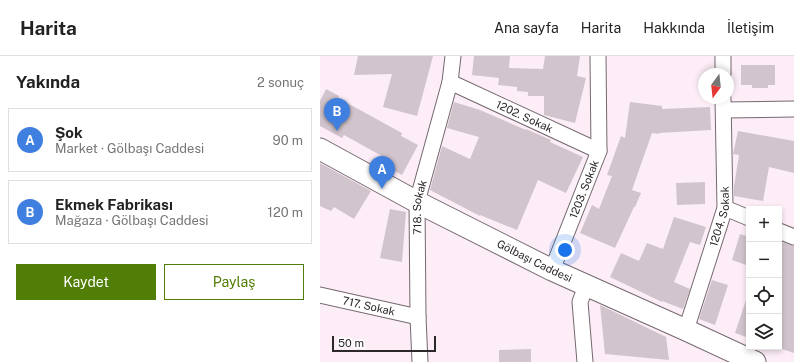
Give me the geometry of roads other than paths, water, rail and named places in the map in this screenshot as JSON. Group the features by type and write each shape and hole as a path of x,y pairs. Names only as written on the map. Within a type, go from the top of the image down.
{"main road":[{"name":"Gölbaşı Caddesi","path":"320,149 417,202 552,270 686,330 729,355 755,362"}],"street":[{"name":"718. Sokak","path":"420,362 417,202 450,82 453,56"},
{"name":"1203. Sokak","path":"552,270 599,151 598,56"},
{"path":"723,56 723,68"},
{"name":"1202. Sokak","path":"450,82 599,151"},
{"path":"724,104 794,110"},
{"name":"1204. Sokak","path":"686,330 725,208 724,104"},
{"path":"725,208 746,217"},
{"path":"782,232 794,237"},
{"path":"584,362 580,302 586,286"},
{"name":"717. Sokak","path":"320,295 418,317"}],"place":[{"name":"Ekmek Fabrikası","path":"337,131"},
{"name":"Şok","path":"382,189"}]}
